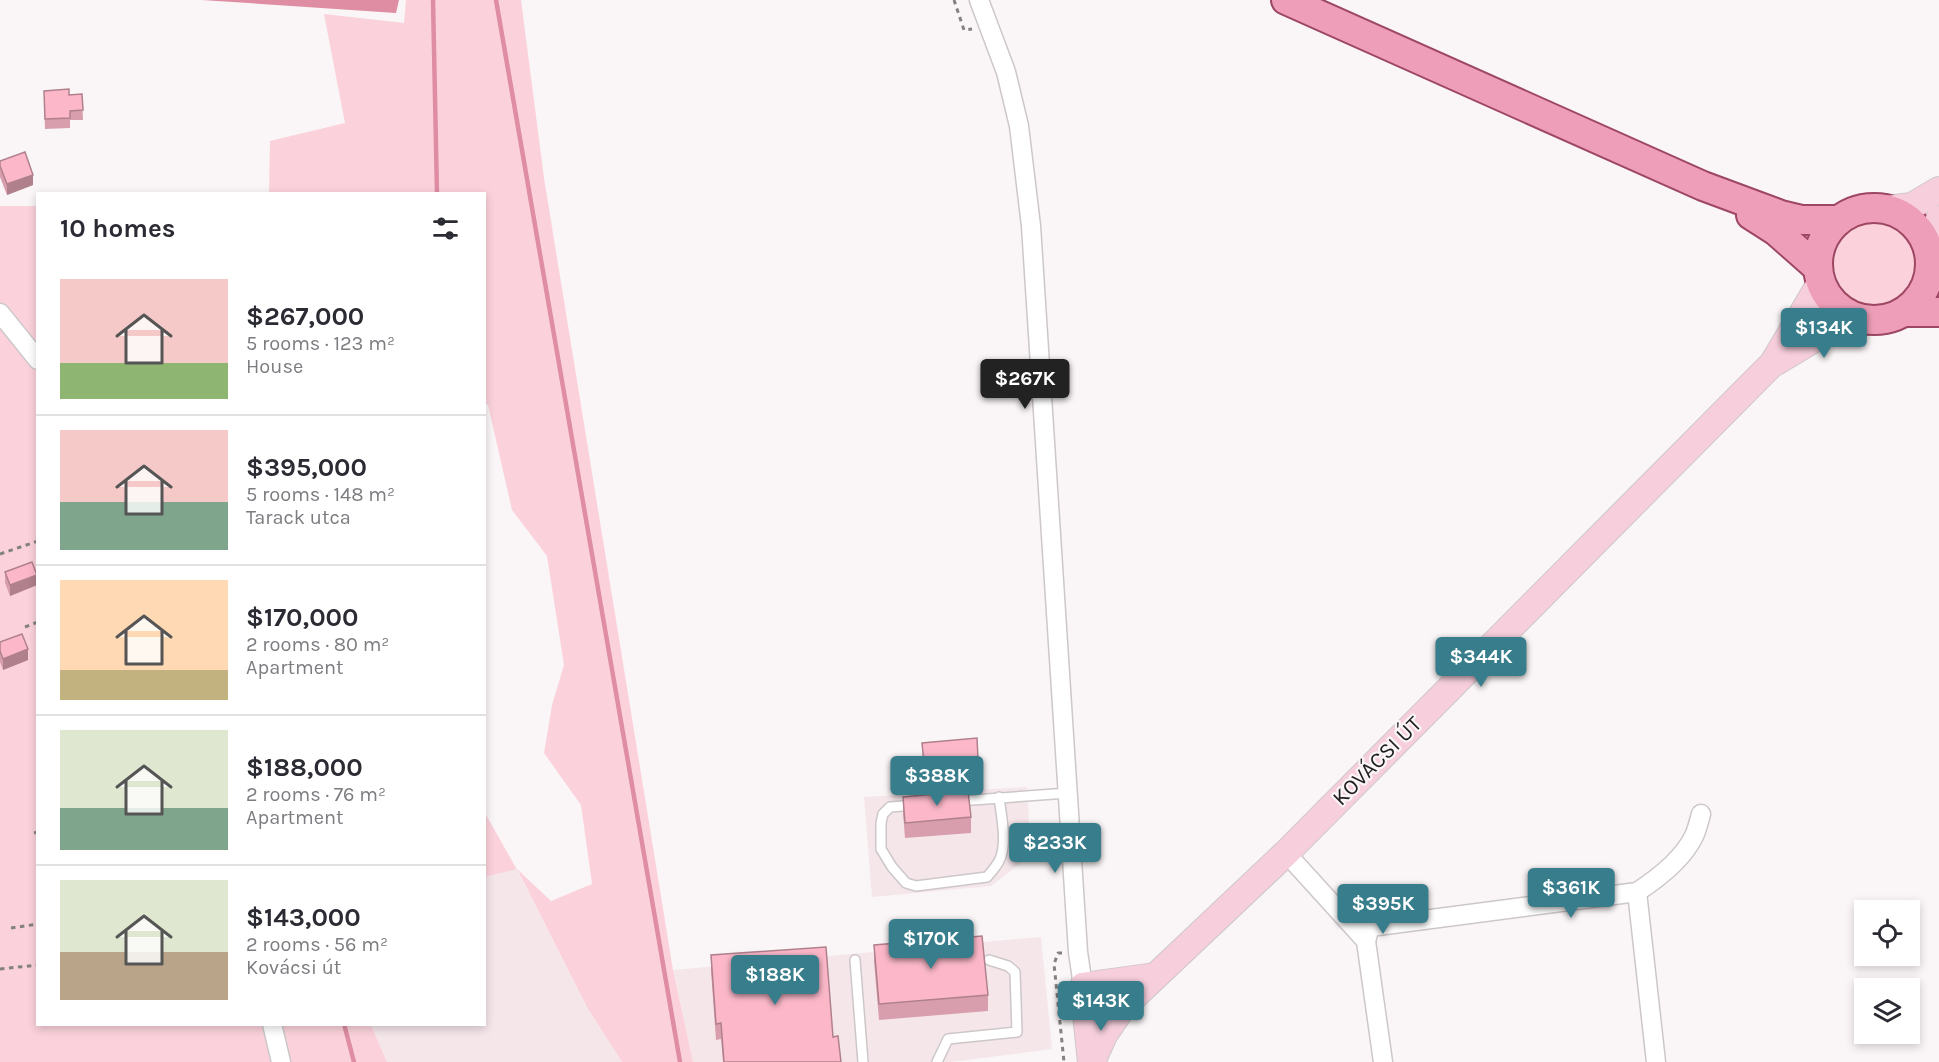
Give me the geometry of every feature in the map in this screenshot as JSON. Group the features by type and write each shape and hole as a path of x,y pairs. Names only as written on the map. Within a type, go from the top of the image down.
{"main road":[{"path":"1286,0 1703,186 1780,215 1802,220 1839,220 1862,209 1888,209 1901,214 1922,234 1933,261 1926,286 1914,305 1896,316 1877,321 1857,318 1845,312 1826,294 1820,275 1819,254 1823,241 1839,220"},
{"path":"1703,186 1776,231 1820,275"},
{"path":"1905,312 1939,312"}],"street":[{"path":"979,0 1006,72 1018,126 1031,226 1078,952 1091,1062"},
{"path":"1888,209 1912,206 1939,190"},
{"path":"1933,261 1939,219"},
{"name":"KOVÁCSI ÚT","path":"1773,363 1820,275"},
{"path":"0,313 36,358"},
{"name":"KOVÁCSI ÚT","path":"1091,1062 1104,1035 1123,1007 1286,853 1773,363 1826,332 1857,318"},
{"path":"1383,1062 1366,941 1370,927 1637,892 1653,882 1687,848 1694,836 1701,814"},
{"path":"1286,853 1366,941"},
{"path":"1637,892 1656,1062"},
{"path":"1084,994 1155,976"},
{"path":"1084,994 1101,1011 1123,1007"},
{"path":"272,1026 280,1062"}],"lane":[{"path":"944,802 1068,793"},
{"path":"922,804 890,807 883,814 881,823 881,849 892,867 906,883 916,886 987,877 1000,860 1003,840 999,797"},
{"path":"855,960 863,1062"},
{"path":"937,1062 948,1039 1017,1032 1015,972 1008,966 989,960"}],"path":[{"path":"954,0 964,30 988,25"},
{"path":"0,554 36,542"},
{"path":"25,627 36,623"},
{"path":"11,928 36,924"},
{"path":"1064,1062 1054,963 1058,953 1078,952"},
{"path":"0,969 36,965"}],"shaded area":[{"path":"202,0 399,0 396,13"},
{"path":"406,0 521,0 544,178 673,970 693,1062 622,1062 587,1007 517,869 486,877 486,815 516,868 551,901 592,884 581,805 544,753 552,705 564,665 547,556 512,510 486,404 486,192 269,192 270,141 345,123 324,14 404,23"},
{"path":"0,206 36,206 36,1026 371,1026 387,1062 0,1062"},
{"path":"1875,223 1891,226 1904,235 1913,248 1916,264 1913,280 1904,293 1891,302 1875,305 1859,302 1846,293 1837,280 1834,264 1837,248 1846,235 1859,226"},
{"path":"1027,787 1031,855 991,886 872,897 864,797"},
{"path":"516,868 587,1007 622,1062 387,1062 371,1026 486,1026 486,877"},
{"path":"1041,937 1052,1049 951,1062 693,1062 673,970"}],"building":[{"path":"69,89 69,95 82,94 83,110 70,111 70,118 45,119 44,91"},
{"path":"25,152 33,175 7,184 0,161"},
{"path":"32,562 36,575 10,585 5,572"},
{"path":"22,634 28,649 3,659 0,642"},
{"path":"977,738 978,759 924,762 922,743"},
{"path":"968,791 971,817 905,823 903,797"},
{"path":"982,936 988,995 879,1004 874,945"},
{"path":"826,947 833,1037 838,1036 841,1062 724,1062 721,1023 716,1024 711,955"}],"waterway":[{"path":"433,0 437,192"},
{"path":"496,0 680,1062"},
{"path":"345,1026 354,1062"}]}
